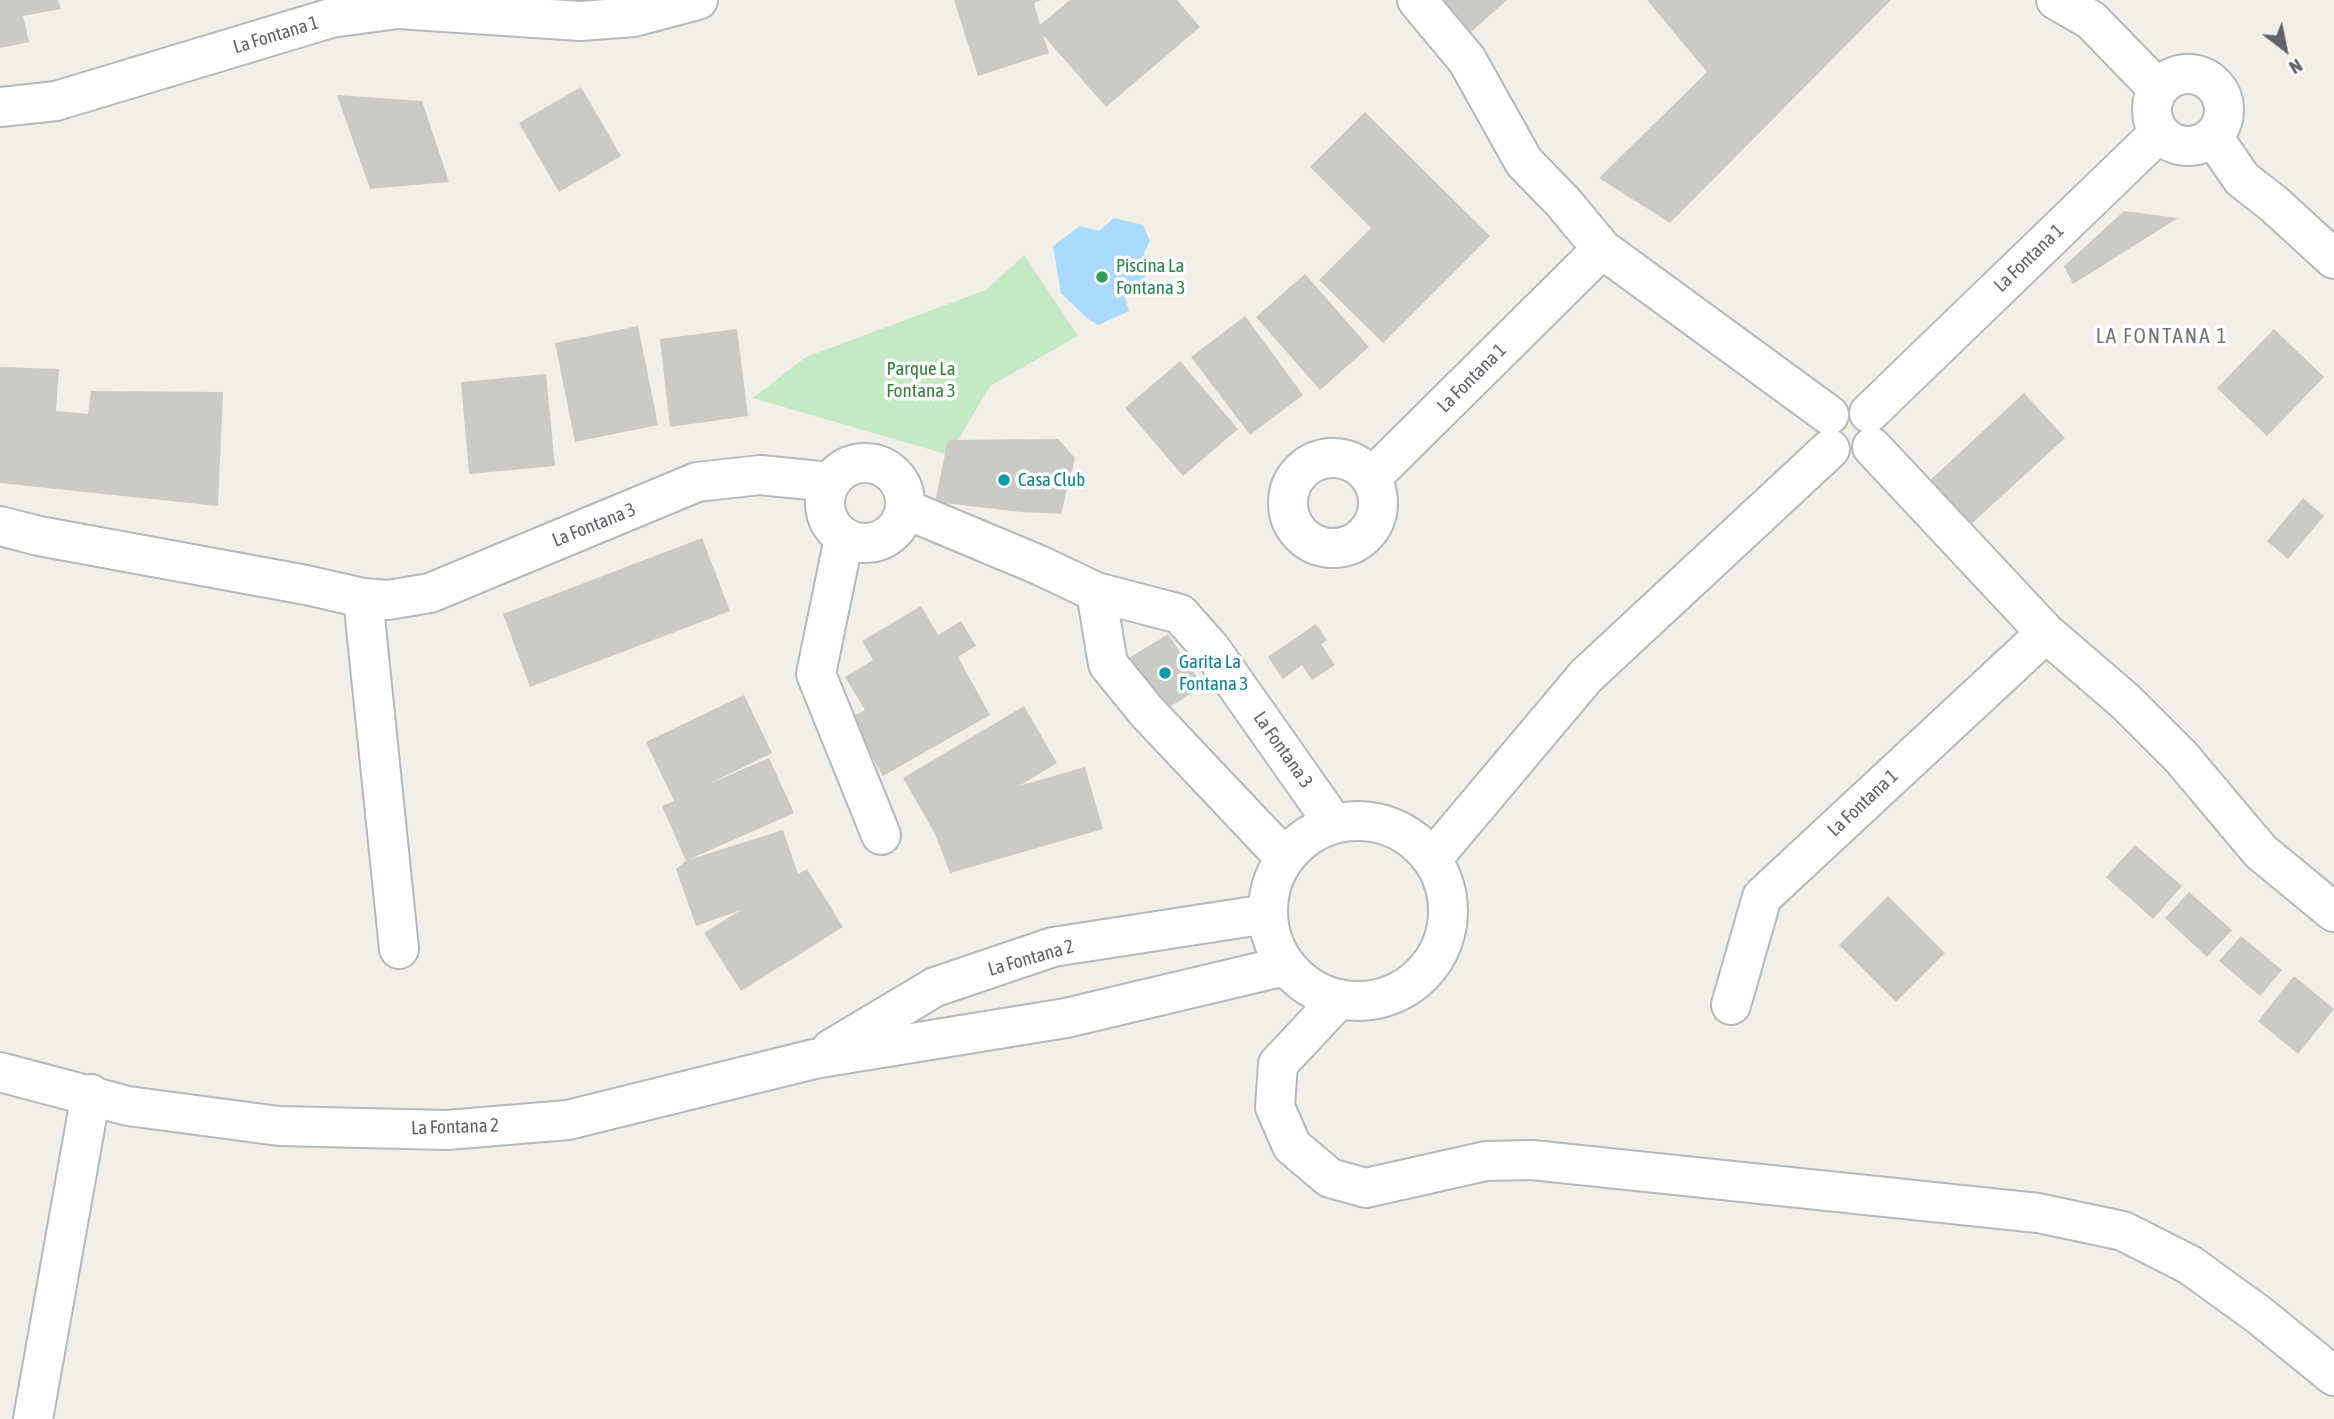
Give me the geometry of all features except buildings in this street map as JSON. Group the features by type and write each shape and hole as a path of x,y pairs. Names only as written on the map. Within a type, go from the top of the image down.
{"street":[{"path":"1417,0 1466,60 1524,162 1563,202 1602,249 1829,432"},
{"path":"2056,0 2091,20 2158,89"},
{"name":"La Fontana 1","path":"0,107 56,101 331,18 398,9 580,21 634,17 688,2"},
{"path":"2189,73 2212,81 2220,91 2224,103 2221,126 2213,137 2204,143 2192,146 2168,141 2159,133 2153,122 2151,111 2158,89 2166,80 2189,73"},
{"name":"La Fontana 1","path":"1871,430 2159,133"},
{"path":"2213,137 2242,179 2274,204 2334,259"},
{"name":"La Fontana 1","path":"1371,478 1602,249"},
{"path":"1424,850 1586,676 1704,566 1829,432 1834,409 1849,405 1863,408 1871,430 2046,633 2126,702 2181,757 2261,852 2334,912"},
{"path":"860,462 873,463 885,467 902,485 905,509 900,524 889,536 875,542 859,543 844,538 834,530 824,507 825,494 838,472 860,462"},
{"name":"La Fontana 3","path":"0,526 39,537 306,585 363,598 388,600 430,593 697,482 760,475 830,482"},
{"name":"La Fontana 3","path":"905,509 1096,592 1180,614 1211,649 1335,824"},
{"path":"844,538 816,674 881,835"},
{"path":"1096,592 1108,664 1147,712 1285,858"},
{"path":"363,598 399,949"},
{"name":"La Fontana 1","path":"1731,1005 1762,897 2046,633"},
{"path":"1369,821 1386,825 1424,850 1445,884 1449,910 1445,937 1433,962 1415,982 1391,996 1366,1002 1338,1000 1298,979 1285,966 1273,944 1267,914 1269,894 1275,875 1285,858 1307,837 1335,824 1369,821"},
{"name":"La Fontana 2","path":"814,1059 935,987 1053,947 1267,914"},
{"name":"La Fontana 2","path":"0,1072 128,1105 279,1126 447,1130 568,1120 814,1059 1066,1018 1285,966"},
{"path":"1338,1000 1278,1065 1275,1107 1292,1146 1330,1178 1366,1188 1486,1161 1532,1160 2038,1213 2123,1231 2190,1265 2259,1315 2334,1376"},
{"path":"33,1419 91,1094"}],"green space":[{"name":"Parque La Fontana 3","path":"1024,255 1078,336 990,386 949,455 753,398 806,357 986,290"}],"water":[{"name":"Piscina La Fontana 3","path":"1114,218 1143,225 1150,241 1144,253 1149,267 1141,287 1124,294 1129,311 1098,325 1061,293 1053,246 1080,226 1099,231"}],"place":[{"name":"Piscina La Fontana 3","path":"1102,277"},
{"name":"Casa Club","path":"1004,480"},
{"name":"Garita La Fontana 3","path":"1165,673"}],"district":[{"name":"LA FONTANA 1","path":"2162,336"}]}
